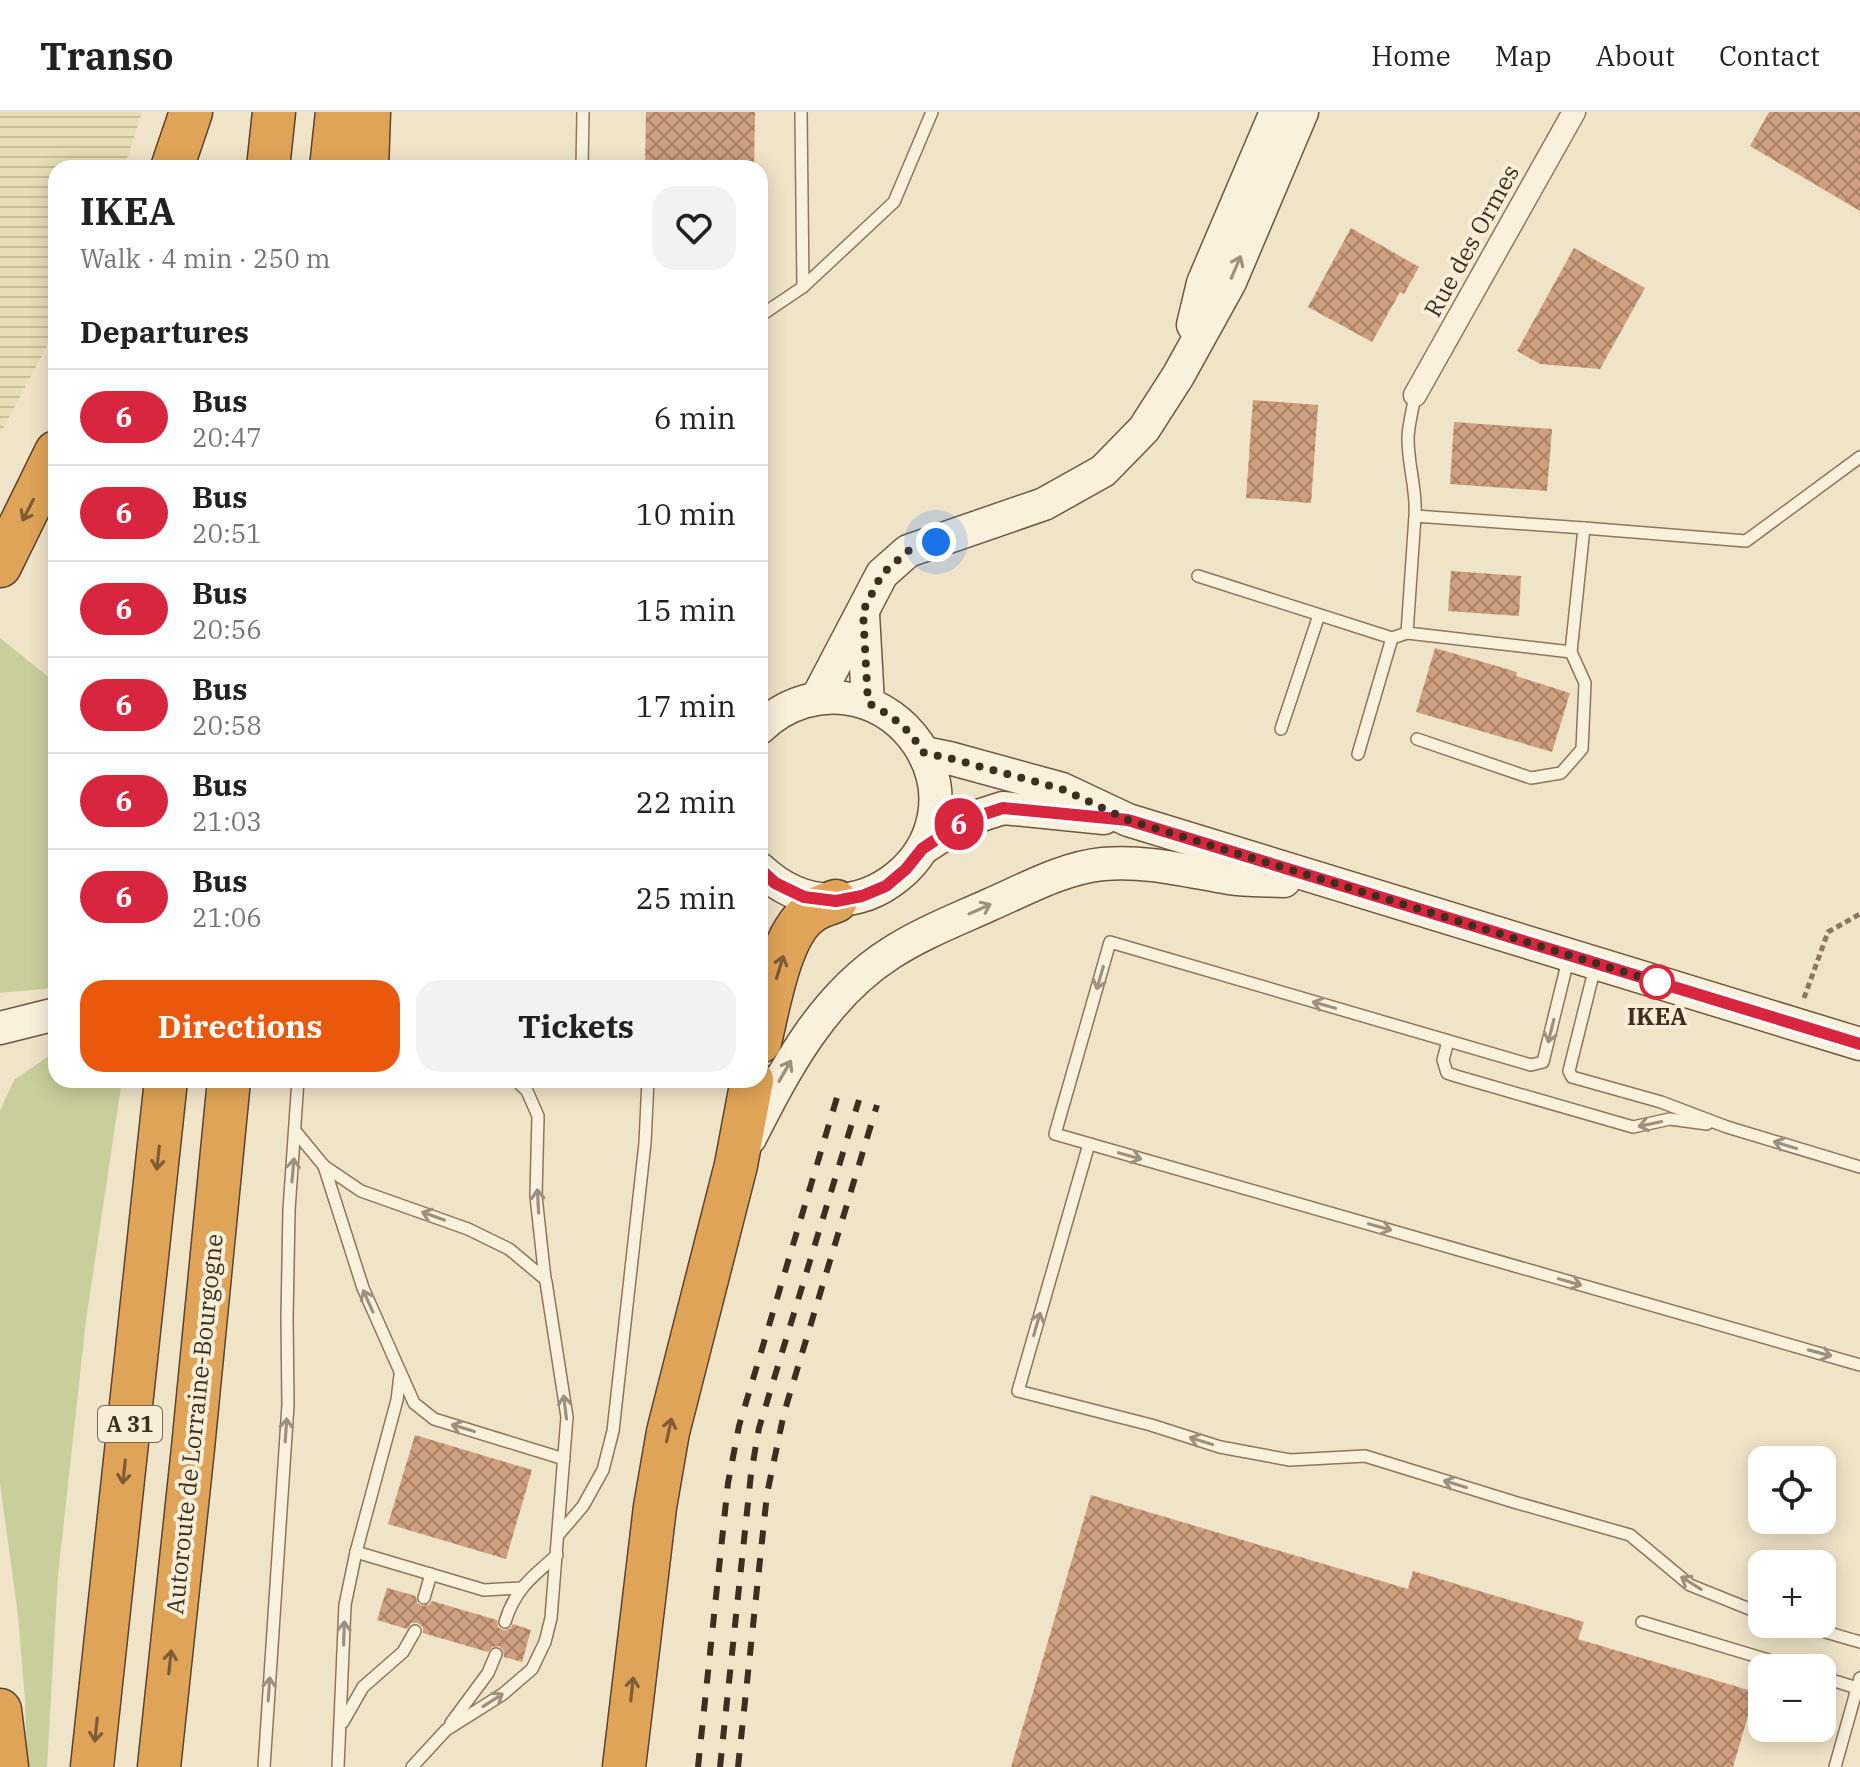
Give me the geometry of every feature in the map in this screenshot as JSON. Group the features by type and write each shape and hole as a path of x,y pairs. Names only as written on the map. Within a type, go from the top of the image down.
{"highway":[{"path":"175,160 191,112"},
{"path":"269,160 274,112"},
{"path":"332,160 337,112"},
{"path":"367,160 369,112"},
{"path":"0,566 48,468"},
{"path":"768,1011 790,938 812,911 836,901"},
{"name":"A 31","path":"92,1767 165,1088"},
{"name":"Autoroute de Lorraine-Bourgogne","path":"159,1767 228,1088"},
{"path":"624,1767 653,1522 668,1432 736,1165 750,1088"},
{"path":"0,1710 7,1767"}],"street":[{"path":"1185,359 1203,283 1276,112"},
{"path":"817,698 882,574 908,551 1044,504 1103,471 1144,429 1178,376 1230,282 1302,112"},
{"name":"Rue des Ormes","path":"1415,395 1574,112"},
{"path":"863,611 868,703"},
{"path":"768,720 792,705 817,698 843,697 868,703 891,715 910,732 924,753 932,777 935,801 931,826 922,849 906,869 886,886 862,896 836,901 804,897 768,876"},
{"path":"924,753 1062,789 1128,820 1860,1044"},
{"path":"922,849 966,820 1003,808 1128,820"},
{"path":"736,1165 782,1076 812,1030 847,988 868,969 917,938 1059,874 1102,864 1142,864 1232,878 1339,885"},
{"path":"0,1028 48,1016"}],"lane":[{"path":"582,160 583,112"},
{"path":"801,112 803,287"},
{"path":"768,311 803,287 894,202 932,112"},
{"path":"1407,633 1417,499 1408,437 1415,395"},
{"path":"1415,516 1746,541 1860,457"},
{"path":"1417,739 1531,778 1561,773 1582,749 1585,683 1571,652 1584,528"},
{"path":"1198,576 1392,638 1407,633 1571,652"},
{"path":"1281,729 1319,615"},
{"path":"1358,754 1392,638"},
{"path":"1583,959 1543,1062 1531,1065 1110,942 1055,1134 1860,1365"},
{"path":"1583,959 1569,1071 1572,1077 1661,1102 1727,1127 1860,1167"},
{"path":"1448,1041 1443,1060 1447,1073 1456,1076 1633,1127 1670,1119 1727,1127"},
{"path":"264,1767 288,1405 289,1210 298,1088"},
{"path":"446,1730 503,1694 532,1669 545,1642 551,1618 567,1417 545,1279 536,1196 538,1116 524,1088"},
{"path":"558,1535 583,1506 603,1470 613,1431 643,1158 647,1088"},
{"path":"296,1132 324,1166 361,1191 468,1229 509,1249 545,1279"},
{"path":"1089,1144 1018,1391 1151,1425 1220,1447 1290,1460 1365,1456 1630,1535 1690,1585 1748,1608"},
{"path":"324,1166 363,1288 414,1403 434,1419 564,1459"},
{"path":"338,1767 345,1605 397,1400 400,1372"},
{"path":"356,1552 484,1590 520,1588"},
{"path":"505,1622 520,1588 557,1555"},
{"path":"424,1598 431,1574"},
{"path":"1642,1622 1748,1654"},
{"path":"341,1726 363,1687 403,1652 415,1631"},
{"path":"1836,1635 1860,1642"},
{"path":"412,1767 446,1730 488,1673 496,1654"},
{"path":"1835,1767 1859,1683 1836,1679"}],"path":[{"path":"1794,1024 1828,932 1860,914"}],"shaded area":[{"path":"0,112 142,112 127,160 48,160 48,344 0,434"}],"green space":[{"path":"0,638 48,677 48,988 0,993"},
{"path":"48,1057 48,1088 121,1088 86,1320 58,1576 47,1767 27,1767 18,1615 0,1484 0,1111 14,1080"}],"building":[{"path":"646,112 755,112 754,160 645,160"},
{"path":"1769,112 1860,112 1860,211 1750,146"},
{"path":"1351,228 1419,267 1404,294 1400,292 1372,342 1308,307"},
{"path":"1574,248 1645,288 1600,369 1540,364 1517,351"},
{"path":"1253,400 1318,405 1311,503 1246,498"},
{"path":"1454,422 1552,429 1547,491 1450,484"},
{"path":"1451,571 1521,576 1519,616 1448,611"},
{"path":"1435,648 1517,672 1516,676 1570,693 1552,752 1416,712"},
{"path":"415,1435 532,1470 506,1559 388,1524"},
{"path":"1091,1495 1408,1589 1413,1571 1584,1622 1578,1639 1748,1690 1748,1716 1733,1767 1011,1767"},
{"path":"387,1588 416,1596 417,1603 422,1606 432,1601 497,1620 498,1627 503,1630 510,1629 513,1624 531,1630 522,1662 504,1657 499,1646 492,1647 488,1652 423,1633 423,1627 418,1623 411,1623 407,1629 377,1620"}],"railway":[{"path":"698,1767 728,1483 739,1426 838,1094"},
{"path":"720,1767 751,1474 759,1428 859,1100"},
{"path":"738,1767 767,1494 784,1413 877,1105"}],"bus line":[{"name":"6","path":"768,876 804,897 836,901 862,896 886,886 906,869 922,849 944,834 966,820 1003,808 1128,820 1860,1044"}],"place":[{"name":"IKEA","path":"1657,982"}],"route":[{"path":"936,542 908,551 882,574 863,611 868,703 891,715 910,732 924,753 1062,789 1128,820 1657,982"}]}
